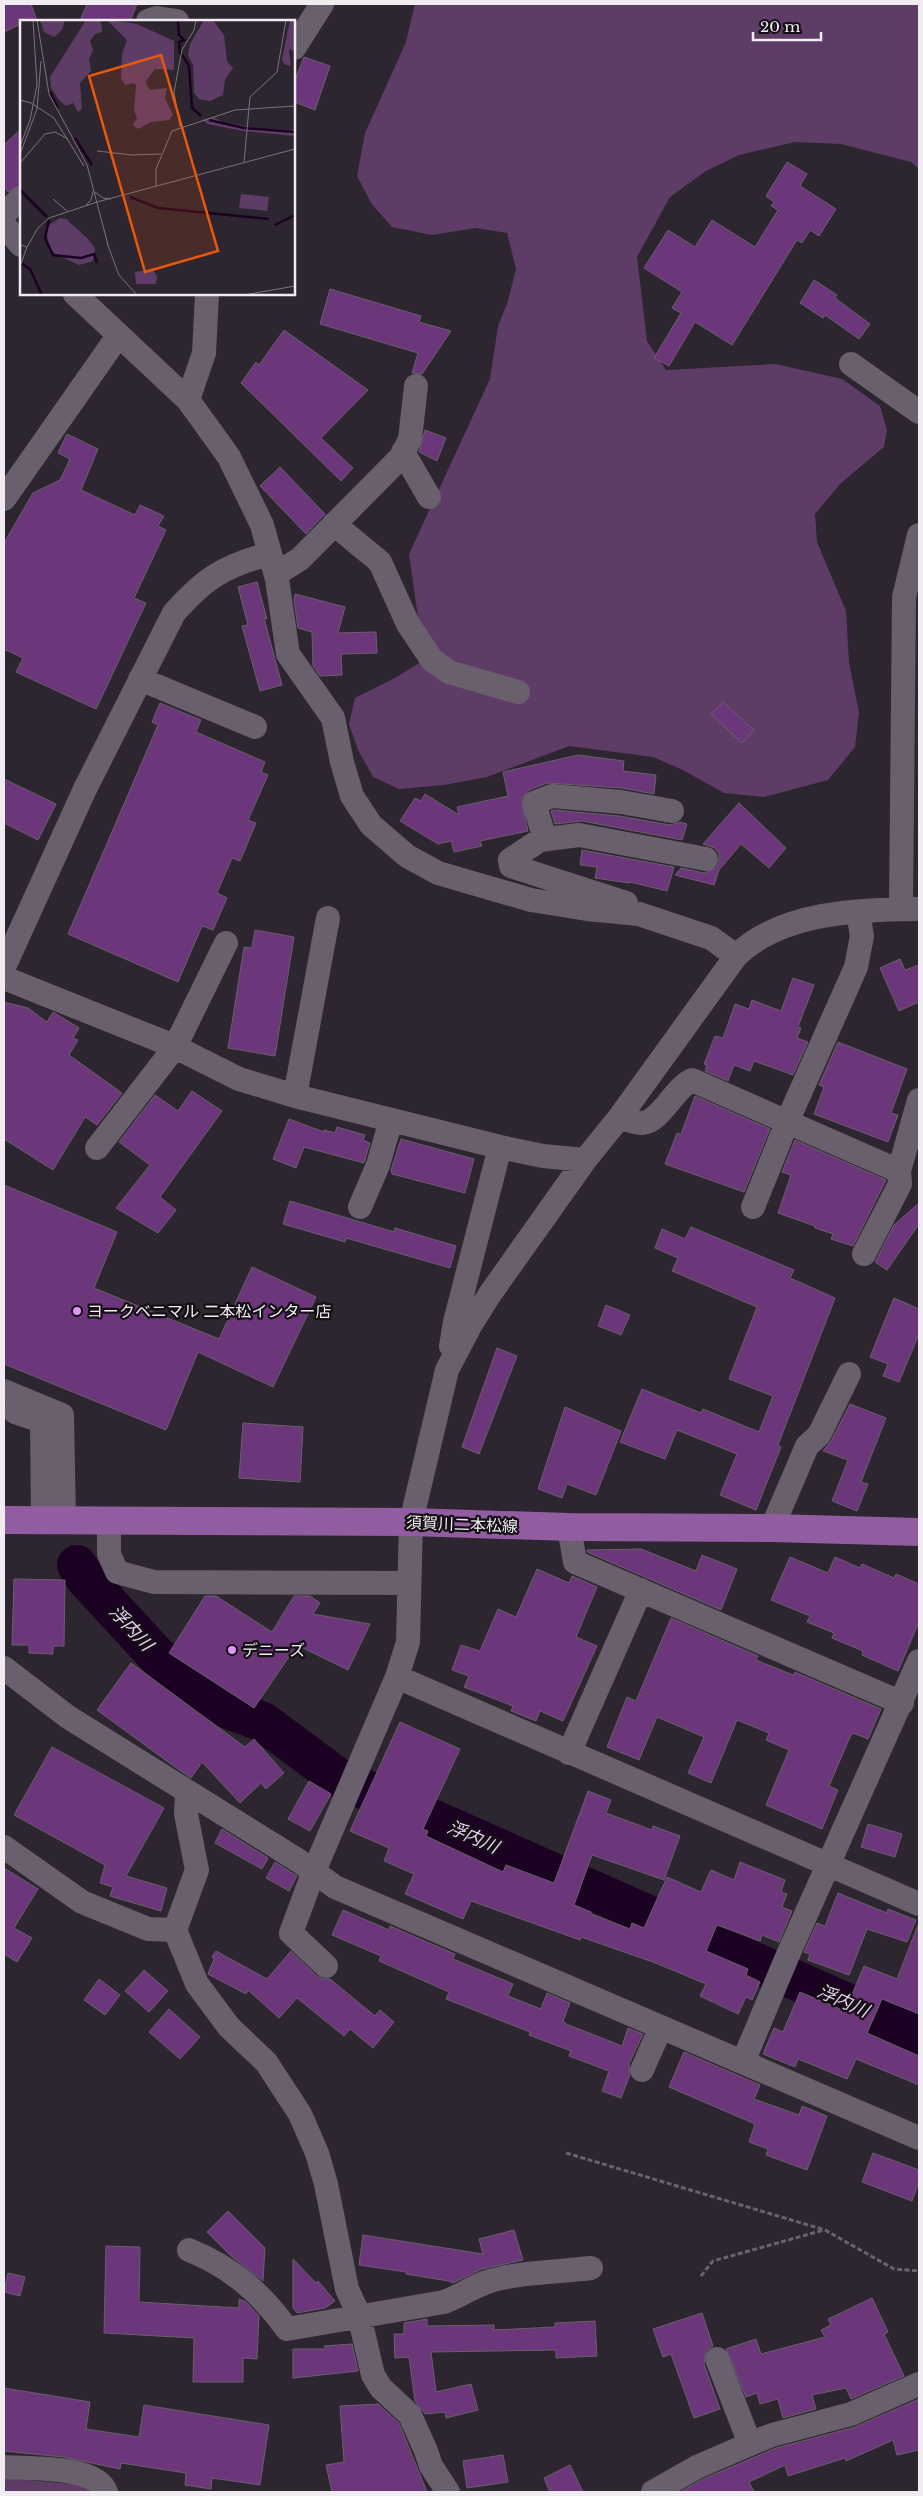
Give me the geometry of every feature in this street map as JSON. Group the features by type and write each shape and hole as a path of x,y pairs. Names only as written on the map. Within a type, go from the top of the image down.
{"main road":[{"name":"須賀川二本松線","path":"4,1520 411,1522 569,1527 772,1528 919,1532"}],"street":[{"path":"295,46 322,4"},
{"path":"151,20 157,18 170,20"},
{"path":"4,214 20,199"},
{"path":"4,225 20,245"},
{"path":"76,295 188,400 229,457 262,526 272,564 288,654 333,718 352,796 371,825 407,856 438,873 488,889 532,900 587,909 639,914 711,938 736,956"},
{"path":"188,400 204,353 207,295"},
{"path":"4,499 118,336"},
{"path":"852,364 919,412"},
{"path":"4,967 85,789 174,613 191,593 216,573 230,566 272,564 300,559 403,452 410,439 416,386"},
{"path":"403,452 430,496"},
{"path":"334,524 380,562 408,624 432,660 449,672 518,692"},
{"path":"447,1370 470,1326 490,1294 585,1160 619,1118 736,956 748,945 764,935 790,924 858,912 910,909 904,597 919,535"},
{"path":"140,679 255,727"},
{"path":"545,839 534,803 552,796 622,802 672,811"},
{"path":"639,914 628,904 511,866 510,860 530,845 545,839 579,835 706,859"},
{"path":"753,1207 788,1120 856,967 862,936 858,912"},
{"path":"295,1096 328,918"},
{"path":"97,1148 175,1047 226,943"},
{"path":"4,978 175,1047 239,1079 295,1096 500,1147 543,1156 585,1160"},
{"path":"619,1118 643,1123 654,1119 684,1083 692,1080 788,1120 899,1170"},
{"path":"864,1254 900,1184 899,1170 919,1100"},
{"path":"360,1207 378,1165 391,1120"},
{"path":"326,1966 291,1933 345,1794 397,1677 408,1642 411,1522 447,1370 455,1322 500,1147"},
{"path":"772,1528 808,1446 819,1435 849,1374"},
{"path":"4,1391 62,1415 53,1521"},
{"path":"4,1408 42,1421 53,1521"},
{"path":"109,1522 109,1554 117,1572 154,1582 409,1583"},
{"path":"569,1527 575,1562 902,1703"},
{"path":"569,1753 641,1590"},
{"path":"743,2062 787,1957 902,1703 919,1661"},
{"path":"4,1668 68,1717 314,1871 335,1887 919,2138"},
{"path":"397,1677 919,1904"},
{"path":"187,1793 186,1814 197,1870 175,1930 197,1984 229,2026 266,2062 300,2114 317,2153 326,2184 347,2289 358,2315 374,2375 381,2388 410,2415 431,2466 448,2492"},
{"path":"4,1847 82,1902 148,1929 175,1930"},
{"path":"642,2070 661,2027"},
{"path":"189,2250 214,2260 238,2276 269,2304 287,2329 358,2315 444,2302 486,2282 591,2268"},
{"path":"717,2359 750,2444"},
{"path":"654,2492 697,2467 772,2435 851,2414 919,2384"},
{"path":"4,2467 75,2472 95,2478 101,2483 106,2492"}],"path":[{"path":"566,2153 824,2230 894,2269 919,2271"},
{"path":"701,2276 713,2261 824,2230"}],"shaded area":[{"path":"415,4 919,4 919,169 911,162 841,144 795,142 739,155 706,171 670,197 637,257 647,341 666,370 776,364 842,379 880,406 887,430 884,447 841,483 815,514 817,542 846,611 849,663 859,712 855,747 828,780 764,797 724,793 683,770 653,757 569,746 487,777 444,785 399,789 373,777 358,750 349,724 355,698 395,678 424,660 409,554 490,379 498,326 508,301 516,269 507,233 476,228 432,235 392,227 371,203 357,176 365,133 406,42"},
{"path":"4,2478 96,2486 98,2492 4,2492"}],"building":[{"path":"4,4 31,4 37,20 20,20 20,24 4,32"},
{"path":"87,4 137,4 130,20 80,20"},
{"path":"304,57 330,66 315,110 295,102 295,80"},
{"path":"20,130 20,186 8,192 4,187 4,145"},
{"path":"787,162 807,174 800,186 836,209 819,236 810,230 802,243 797,240 732,345 695,322 669,366 654,358 681,313 672,308 682,292 644,268 668,230 695,247 712,220 755,247 778,210 771,206 774,202 766,196"},
{"path":"814,280 837,295 835,298 870,324 859,339 825,315 823,318 800,303"},
{"path":"330,289 421,316 419,322 451,331 422,374 412,373 418,353 320,324"},
{"path":"284,330 368,390 321,438 353,468 341,481 241,383 256,362 259,365"},
{"path":"425,430 446,438 437,461 419,452"},
{"path":"67,434 98,449 81,490 135,515 140,505 164,516 158,526 166,530 134,598 146,603 96,709 16,672 23,658 4,649 4,543 33,493 60,480 70,459 58,453"},
{"path":"280,467 325,514 306,534 260,486"},
{"path":"257,582 267,619 264,618 282,685 260,691 242,626 248,625 238,587"},
{"path":"295,594 345,607 338,633 376,632 377,653 341,654 342,675 320,676 313,666 312,632 298,628 294,600"},
{"path":"723,702 754,730 742,743 711,714"},
{"path":"160,703 201,720 196,732 265,762 261,772 268,775 248,820 256,823 240,861 232,858 217,893 227,898 213,930 202,926 178,982 68,934 158,725 152,722"},
{"path":"578,755 624,761 623,771 656,775 654,794 622,788 547,783 529,790 521,800 528,831 480,841 482,846 454,852 451,841 438,844 400,821 415,798 421,801 425,794 459,815 457,807 508,796 503,772"},
{"path":"4,779 56,804 38,840 4,823"},
{"path":"739,803 786,848 769,868 741,844 719,870 714,885 675,875 681,868 704,873 716,868 719,862 719,854 715,848 703,844"},
{"path":"551,811 619,816 670,825 680,822 687,824 682,840 582,821 555,824"},
{"path":"582,850 674,867 667,891 630,882 595,878 597,867 580,865"},
{"path":"255,930 294,937 275,1056 228,1048 244,947 252,948"},
{"path":"900,959 905,970 919,965 919,1002 899,1011 880,968"},
{"path":"793,978 814,985 798,1027 801,1028 797,1038 808,1042 793,1075 754,1061 750,1071 734,1065 728,1081 705,1071 707,1065 704,1064 715,1036 723,1038 735,1004 749,1009 752,1000 781,1011"},
{"path":"4,1002 28,1008 47,1022 53,1012 79,1028 73,1038 78,1040 69,1055 122,1093 97,1125 85,1117 53,1170 4,1139"},
{"path":"838,1042 907,1069 891,1113 898,1115 888,1142 814,1114 824,1087 819,1085"},
{"path":"192,1091 222,1111 160,1197 176,1210 158,1233 116,1208 150,1165 119,1142 155,1095 178,1111"},
{"path":"695,1096 770,1129 744,1192 665,1164 677,1133 681,1134"},
{"path":"289,1119 324,1132 324,1130 335,1133 337,1127 365,1135 363,1140 370,1143 364,1163 304,1147 296,1168 273,1159"},
{"path":"401,1139 474,1159 465,1193 392,1174 391,1170"},
{"path":"795,1140 886,1180 853,1246 831,1239 833,1234 815,1228 815,1226 778,1213 791,1175 782,1172"},
{"name":"ヨークベニマル 二本松インター店","path":"4,1185 117,1232 94,1288 219,1339 252,1267 316,1297 273,1387 198,1352 166,1430 4,1364"},
{"path":"290,1201 394,1232 395,1228 456,1246 450,1268 346,1238 345,1242 283,1224"},
{"path":"919,1203 919,1224 887,1270 875,1262 894,1225"},
{"path":"691,1227 794,1270 790,1278 835,1298 778,1445 781,1447 756,1510 720,1495 737,1454 677,1430 665,1459 620,1442 642,1389 701,1413 703,1409 759,1432 773,1396 729,1379 757,1307 672,1271 678,1258 655,1248 662,1229 685,1239"},
{"path":"894,1298 919,1309 919,1334 899,1382 883,1376 888,1364 870,1357"},
{"path":"606,1305 630,1315 621,1335 598,1326"},
{"path":"497,1348 517,1356 479,1454 462,1447"},
{"path":"850,1404 886,1418 861,1482 868,1484 857,1511 832,1501 848,1460 823,1451 831,1441"},
{"path":"565,1407 621,1431 596,1495 567,1484 562,1498 538,1489"},
{"path":"243,1423 303,1427 300,1482 239,1478"},
{"path":"641,1549 696,1571 702,1555 737,1569 721,1610 587,1552 587,1550"},
{"path":"790,1557 828,1573 835,1557 860,1568 862,1564 894,1578 896,1574 919,1584 919,1622 898,1671 862,1655 863,1651 832,1638 834,1633 807,1622 810,1616 771,1600"},
{"path":"537,1569 569,1583 572,1576 597,1587 576,1637 597,1646 563,1721 540,1711 536,1721 511,1711 513,1706 464,1687 469,1676 452,1670 461,1645 480,1651 498,1609 516,1617"},
{"path":"14,1579 65,1580 64,1646 53,1646 53,1654 29,1653 29,1645 12,1645"},
{"name":"デニーズ","path":"205,1596 216,1596 272,1632 294,1596 310,1596 320,1603 313,1614 370,1624 348,1670 297,1645 254,1708 169,1653"},
{"path":"671,1618 758,1656 756,1660 793,1675 795,1672 881,1709 868,1739 853,1733 850,1737 829,1786 838,1790 822,1829 766,1805 789,1750 766,1740 769,1733 737,1720 711,1783 688,1773 704,1737 657,1717 639,1760 607,1747 627,1697 636,1701"},
{"path":"131,1663 245,1747 254,1739 284,1773 266,1789 261,1783 240,1803 202,1762 191,1778 175,1767 97,1710"},
{"path":"400,1722 460,1749 423,1829 428,1831 426,1836 503,1872 506,1865 554,1883 588,1791 611,1800 606,1813 652,1830 653,1826 680,1836 664,1880 592,1855 574,1905 591,1912 591,1914 630,1929 632,1923 644,1928 667,1877 701,1892 711,1870 734,1880 740,1862 785,1880 781,1892 787,1894 782,1907 792,1911 779,1942 762,1935 760,1941 717,1925 706,1951 748,1969 746,1975 760,1982 752,2000 746,1997 738,2014 700,1996 706,1984 653,1962 581,1937 580,1940 471,1901 463,1919 405,1894 414,1874 384,1861 389,1848 350,1831"},
{"path":"52,1747 164,1808 126,1876 167,1888 161,1911 110,1896 113,1887 100,1883 105,1865 14,1815"},
{"path":"309,1781 331,1794 310,1831 288,1819"},
{"path":"868,1824 902,1834 895,1857 861,1847"},
{"path":"222,1829 268,1858 262,1869 215,1843"},
{"path":"275,1862 297,1876 289,1891 266,1878"},
{"path":"4,1868 38,1889 14,1928 32,1938 17,1962 4,1954"},
{"path":"838,1893 887,1913 888,1909 916,1920 907,1942 867,1929 849,1975 808,1960 810,1954 804,1952 817,1923 825,1926"},
{"path":"343,1910 389,1930 390,1926 455,1954 453,1959 513,1984 508,1996 541,2009 547,1993 570,2003 563,2021 566,2024 622,2046 628,2028 643,2034 629,2064 630,2075 621,2098 602,2091 609,2071 569,2056 571,2051 529,2035 530,2032 446,1999 449,1992 379,1961 381,1956 332,1935"},
{"path":"918,1925 919,2014 882,1999 867,2033 919,2056 919,2085 856,2059 847,2079 798,2059 795,2067 763,2054 774,2028 783,2032 800,1992 845,2011 864,1966 897,1979"},
{"path":"216,1951 267,1979 291,1951 317,1976 323,1979 330,1979 375,2016 380,2010 394,2022 373,2048 350,2029 344,2036 297,1998 279,2018 248,1990 246,1994 208,1974 214,1959 212,1957"},
{"path":"144,1970 168,1991 149,2012 125,1991"},
{"path":"99,1979 120,1995 105,2015 84,2000"},
{"path":"169,2009 200,2037 180,2059 149,2032"},
{"path":"684,2052 760,2085 754,2099 799,2115 802,2106 827,2116 807,2170 766,2155 768,2149 749,2142 755,2124 669,2087"},
{"path":"873,2153 919,2170 919,2182 912,2201 862,2182"},
{"path":"228,2211 265,2248 263,2281 231,2256 207,2232"},
{"path":"514,2230 523,2260 482,2269 453,2283 406,2274 406,2272 359,2265 363,2235 483,2254 479,2239"},
{"path":"106,2246 140,2247 139,2302 239,2308 239,2299 246,2302 259,2316 257,2359 243,2358 243,2382 193,2382 194,2338 104,2333"},
{"path":"293,2259 316,2283 318,2281 335,2301 325,2308 297,2313 293,2308"},
{"path":"8,2273 25,2277 20,2296 4,2292"},
{"path":"872,2298 888,2332 884,2334 904,2376 851,2399 846,2388 812,2395 816,2409 783,2418 778,2399 760,2404 757,2393 746,2397 726,2349 756,2339 761,2354 825,2337 821,2330 831,2325 828,2319"},
{"path":"702,2313 713,2346 706,2351 704,2364 720,2409 694,2418 671,2354 663,2357 653,2329"},
{"path":"427,2319 427,2326 494,2325 494,2330 555,2327 555,2323 595,2321 597,2356 556,2358 556,2350 431,2352 436,2392 471,2384 478,2410 446,2418 445,2412 425,2414 415,2401 409,2357 395,2358 394,2334 404,2334 404,2323"},
{"path":"352,2344 358,2371 293,2378 293,2349 326,2349 324,2346"},
{"path":"4,2388 90,2402 86,2429 139,2437 144,2405 269,2425 260,2485 212,2478 211,2489 185,2485 186,2473 121,2463 120,2469 63,2457 4,2451"},
{"path":"919,2399 919,2450 897,2455 893,2440 846,2461 845,2458 788,2476 785,2465 749,2482 754,2492 680,2492 703,2479 776,2448 855,2427"},
{"path":"378,2404 399,2423 427,2492 332,2492 326,2465 344,2462 340,2406"},
{"path":"503,2455 508,2482 467,2488 463,2461"},
{"path":"570,2465 583,2492 550,2492 544,2478"}],"waterway":[{"name":"浮内川","path":"77,1565 85,1578 157,1656 220,1706 263,1722 337,1777 919,2035"}],"place":[{"name":"ヨークベニマル 二本松インター店","path":"77,1311"},
{"name":"デニーズ","path":"232,1650"}]}
